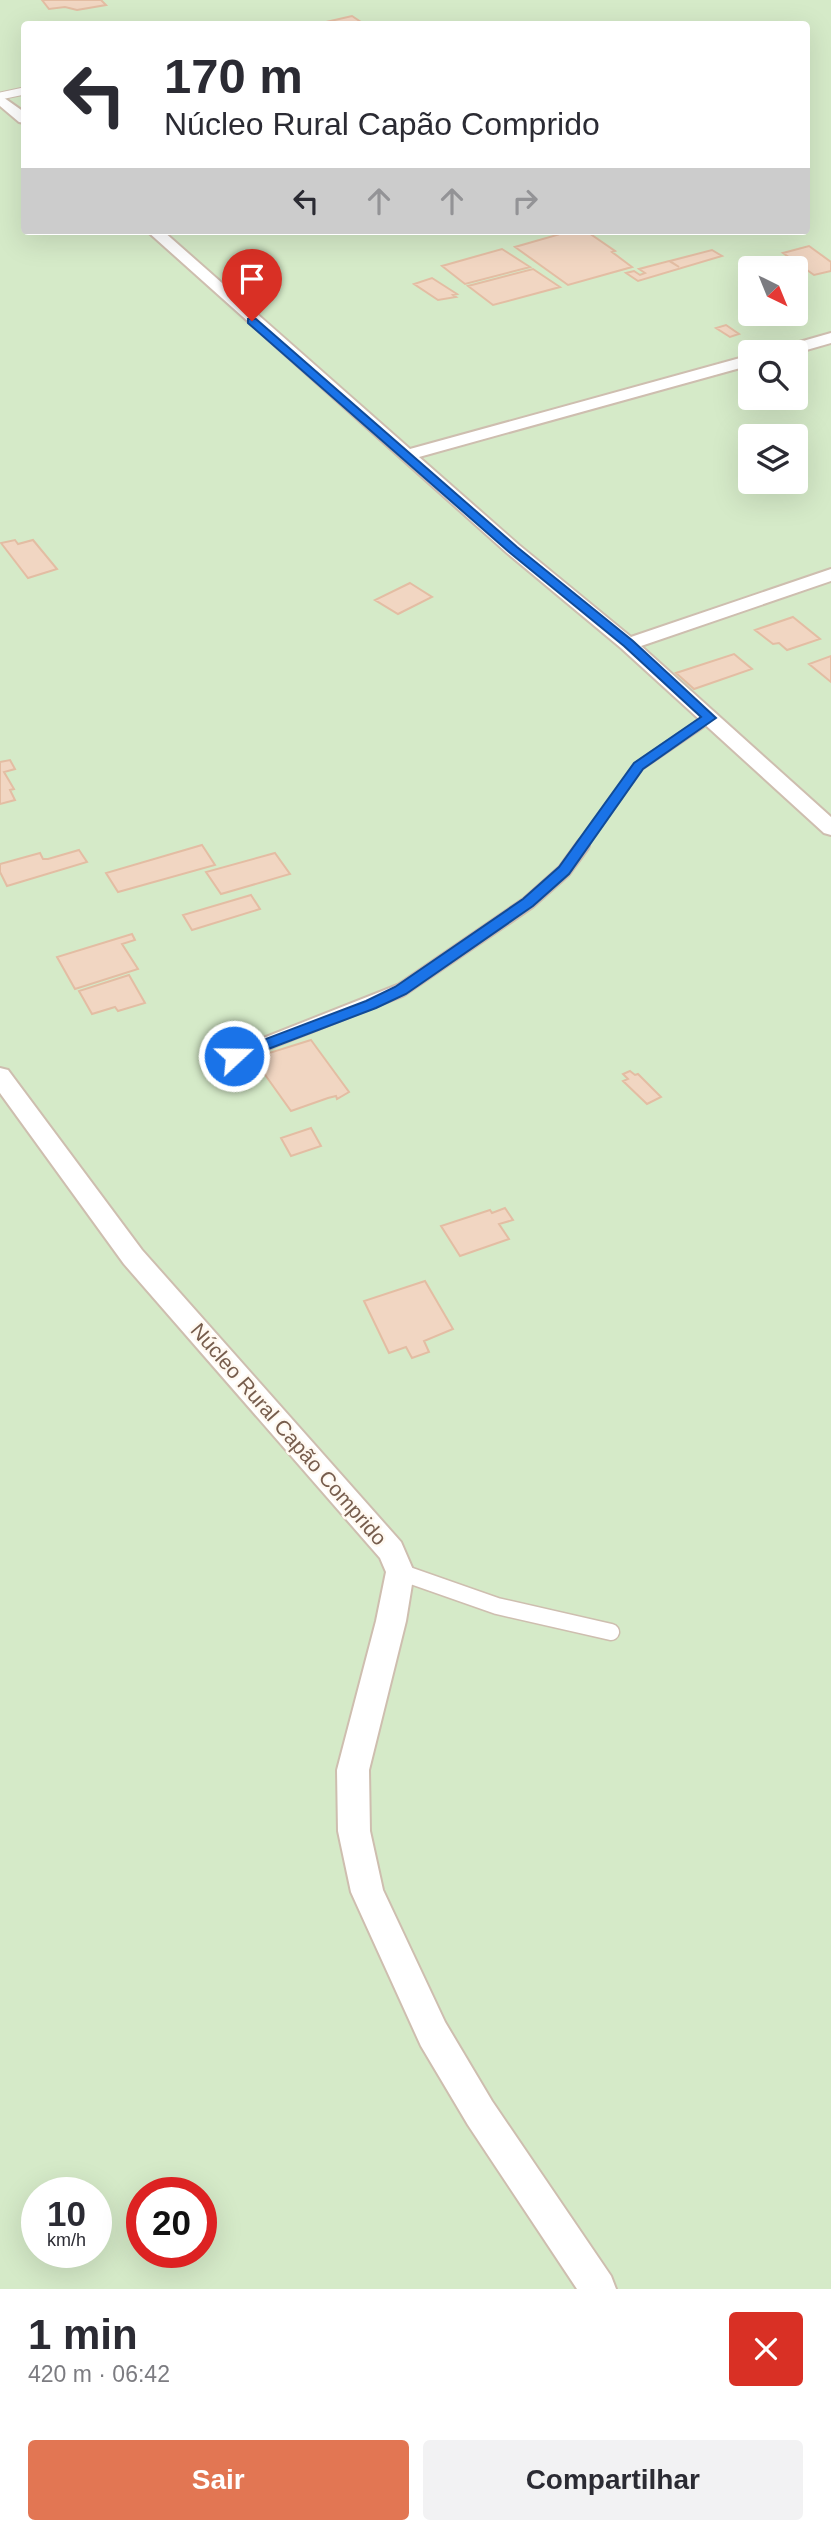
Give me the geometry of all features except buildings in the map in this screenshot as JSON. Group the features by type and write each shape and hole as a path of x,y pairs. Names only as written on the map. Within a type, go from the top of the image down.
{"street":[{"path":"0,98 21,116"},
{"path":"158,235 513,550 628,644 831,828"},
{"path":"808,344 831,338"},
{"path":"406,455 738,364"},
{"path":"628,644 831,575"},
{"name":"Núcleo Rural Capão Comprido","path":"0,1076 134,1256 391,1551 400,1572"},
{"path":"400,1572 391,1621 353,1770 354,1831 367,1892 433,2034 480,2113 598,2289"}],"lane":[{"path":"0,98 21,92"},
{"path":"234,1056 401,990 528,903 564,871 639,766 709,718"},
{"path":"400,1572 497,1606 611,1632"}],"green space":[{"path":"0,0 831,0 831,2289 0,2289"}],"route":[{"path":"234,1056 401,990 528,903 564,871 639,766 709,718 628,644 513,550 252,321"}]}
